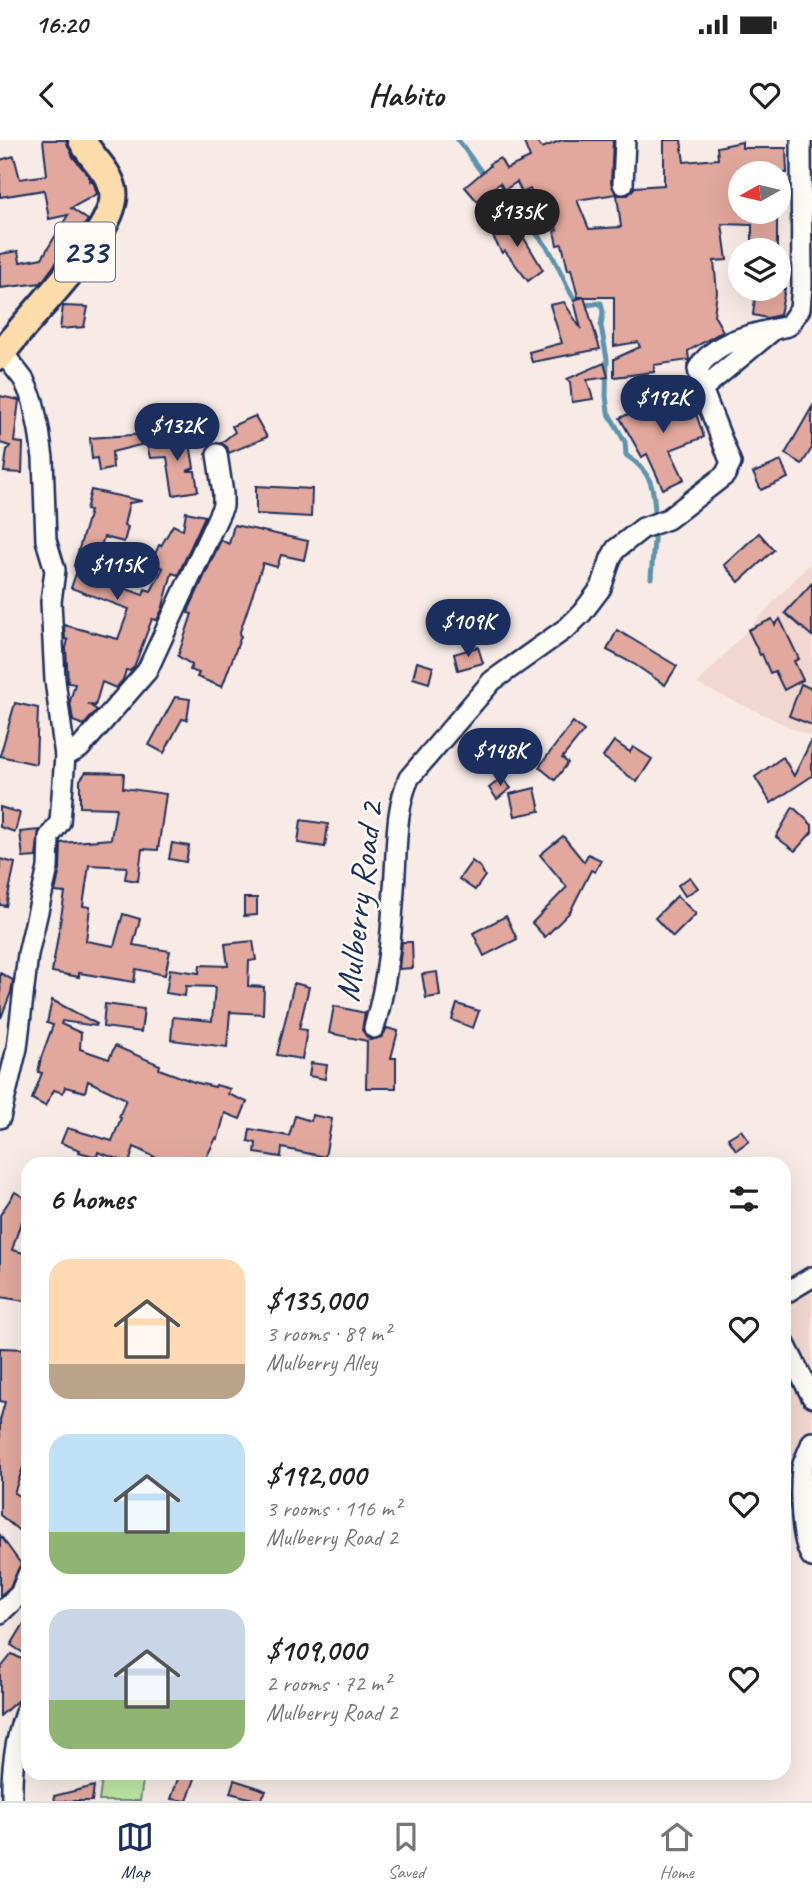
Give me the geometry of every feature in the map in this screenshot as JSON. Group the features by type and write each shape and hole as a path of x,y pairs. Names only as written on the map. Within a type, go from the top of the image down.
{"main road":[{"name":"233","path":"1,353 101,233 112,209 113,190 107,174 82,140"}],"street":[{"path":"623,184 625,140"},
{"name":"Mulberry Road 2","path":"374,1028 384,994 398,828 409,778 492,681 568,627 582,613 601,587 616,549 653,526 725,475 729,469 731,463 702,389 698,369 714,352 744,336 788,326 800,309 801,140"},
{"path":"0,1118 17,1048 28,954 48,868 48,837 60,822 65,756 55,680 51,602 55,570 46,540 43,458 39,430 33,401 24,380 1,353"},
{"path":"65,756 80,748 148,671 223,506 217,454"},
{"path":"791,1290 812,1277"},
{"path":"791,1356 812,1397"},
{"path":"812,1442 802,1471 803,1532 806,1548 812,1557"},
{"path":"0,1613 21,1592"},
{"path":"8,1799 11,1767 21,1722"}],"shaded area":[{"path":"812,561 812,737 697,684"},
{"path":"791,1273 812,1275 812,1478 791,1476"}],"green space":[{"path":"102,1780 143,1780 140,1801 99,1801"}],"building":[{"path":"43,140 66,140 73,157 89,176 97,194 71,208 88,220 41,283 0,288 0,254 18,251 20,262 42,258 68,215 49,219 44,190 0,197 0,160 14,156 20,179 47,175"},
{"path":"523,140 536,140 542,148 562,140 613,140 611,183 616,194 577,200 589,229 621,227 617,195 628,195 635,187 664,185 664,140 681,140 684,162 718,159 717,147 742,142 742,148 786,148 787,161 728,161 728,224 777,224 777,238 752,238 752,225 722,224 727,260 714,261 717,292 714,315 723,331 688,351 689,360 654,365 654,372 614,377 614,359 640,347 638,342 614,346 614,297 578,297 562,244 557,245 554,231 557,230 544,194 534,198 530,189 522,193 517,182 504,190 500,183 477,201 465,187 490,166 489,164 500,158 506,169 530,158"},
{"path":"512,218 543,270 528,281 505,251 502,253 491,233"},
{"path":"584,297 600,349 532,362 529,352 562,343 550,305 564,302 581,329 574,300"},
{"path":"755,301 783,301 780,315 767,318 753,315"},
{"path":"63,306 88,307 84,327 60,329"},
{"path":"604,363 608,377 587,380 593,399 572,402 570,382 567,379"},
{"path":"0,396 19,400 14,442 23,443 22,473 4,472 10,446 0,443"},
{"path":"662,398 669,407 691,399 704,437 670,450 684,479 663,489 647,454 642,457 620,418"},
{"path":"812,407 812,448 802,464 785,454"},
{"path":"255,416 267,437 229,453 227,447 221,443 235,432 232,426"},
{"path":"159,433 160,440 112,452 113,468 99,472 97,458 92,459 90,438"},
{"path":"189,437 194,468 187,471 195,471 198,491 173,495 167,457 150,458 147,444"},
{"path":"781,461 788,478 761,490 753,473"},
{"path":"256,486 312,489 311,517 256,514"},
{"path":"91,490 142,501 129,503 124,525 128,527 124,542 104,537 91,576 143,595 145,589 151,591 163,568 151,563 173,525 183,530 186,512 205,516 178,575 172,573 162,610 157,620 152,619 134,667 130,671 126,670 123,680 116,688 102,682 95,706 88,704 97,710 84,725 73,721 70,701 75,684 68,683 68,640 65,639 64,625 118,639 129,609 71,588 78,568 74,566 90,511 86,510"},
{"path":"234,525 308,541 304,560 281,555 277,567 263,563 222,687 197,677 199,673 190,670 192,665 178,656 192,614 188,613 190,607 221,540 229,544"},
{"path":"759,533 774,550 739,582 724,565"},
{"path":"812,583 812,636 785,613"},
{"path":"772,619 775,625 780,619 799,659 794,661 803,680 784,690 775,671 770,673 748,630"},
{"path":"617,630 677,666 665,685 607,650"},
{"path":"478,647 483,663 458,670 454,654"},
{"path":"417,662 433,667 429,683 413,678"},
{"path":"801,684 812,689 812,725 789,716"},
{"path":"175,697 190,699 187,720 182,719 164,753 149,745"},
{"path":"15,703 38,708 36,764 0,756"},
{"path":"573,722 584,731 562,758 568,763 555,780 539,767"},
{"path":"812,739 812,776 771,803 755,777 783,757 794,776"},
{"path":"614,741 630,752 633,747 652,759 637,782 603,757"},
{"path":"86,772 124,773 123,788 166,794 158,850 142,849 138,881 125,879 127,867 89,865 83,906 90,907 86,941 114,946 123,914 140,919 133,945 170,951 165,975 136,969 134,982 79,973 79,977 52,972 65,893 55,892 60,869 61,843 111,839 116,808 80,807 80,780"},
{"path":"502,778 511,788 497,799 489,788"},
{"path":"535,788 540,811 515,816 510,794"},
{"path":"0,807 20,813 15,832 0,827"},
{"path":"793,807 812,825 812,832 795,851 776,837"},
{"path":"301,820 328,824 325,847 298,843"},
{"path":"39,830 36,857 23,858 20,832"},
{"path":"563,836 584,862 588,854 601,860 595,872 591,870 570,912 545,937 532,923 567,887 540,855"},
{"path":"172,843 189,846 186,862 169,859"},
{"path":"0,859 15,863 6,906 0,905"},
{"path":"472,861 481,868 485,876 475,890 459,879"},
{"path":"690,877 698,888 685,896 678,885"},
{"path":"677,896 696,914 673,937 655,918"},
{"path":"244,898 257,898 257,915 244,916"},
{"path":"506,916 517,939 484,956 473,933"},
{"path":"253,941 256,960 249,961 248,986 264,987 263,1014 230,1012 227,1047 171,1040 173,1017 212,1021 215,987 186,986 185,996 166,993 170,969 199,973 200,965 228,966 225,944"},
{"path":"402,942 412,942 413,968 399,969"},
{"path":"437,972 440,996 426,998 422,974"},
{"path":"0,973 13,980 1,1018"},
{"path":"294,983 309,987 299,1029 307,1030 302,1059 277,1055"},
{"path":"52,1000 97,1024 62,1021 61,1024 81,1033 80,1049 109,1059 115,1046 160,1065 159,1069 194,1082 230,1089 228,1094 247,1102 240,1119 225,1113 218,1139 216,1138 206,1157 155,1157 134,1147 131,1157 112,1157 98,1152 97,1157 79,1152 80,1150 61,1143 67,1128 112,1141 126,1099 88,1081 85,1092 65,1087 63,1093 54,1090 45,1106 32,1099 42,1073 38,1072 41,1058 53,1025 47,1023"},
{"path":"105,1004 144,1009 141,1032 103,1027"},
{"path":"457,1004 479,1011 473,1028 452,1020"},
{"path":"334,1006 365,1013 362,1030 370,1040 382,1037 387,1028 398,1031 391,1058 396,1058 396,1088 366,1088 367,1041 329,1033"},
{"path":"311,1063 327,1065 325,1079 309,1076"},
{"path":"312,1115 332,1119 325,1157 282,1148 281,1157 255,1153 256,1143 248,1141 250,1129 289,1136 295,1116 311,1121"},
{"path":"741,1130 749,1141 736,1150 728,1138"},
{"path":"15,1192 21,1196 21,1223 12,1250 21,1252 21,1300 0,1297 0,1215"},
{"path":"0,1348 21,1349 21,1473 14,1493 21,1497 21,1532 0,1515 0,1420 5,1402 0,1401"},
{"path":"0,1535 21,1564 10,1587 0,1596"},
{"path":"21,1629 21,1651 11,1645"},
{"path":"12,1654 21,1658 21,1697 0,1716 0,1669"},
{"path":"178,1780 194,1780 187,1801 171,1799"},
{"path":"234,1780 266,1791 260,1801 230,1793"},
{"path":"94,1786 92,1801 55,1801 54,1796"}],"waterway":[{"path":"458,140 485,177"},
{"path":"490,185 547,247 579,306 601,303 601,326 607,359 608,412 625,442 626,455 647,475 653,490 655,519"},
{"path":"651,578 655,529"}]}
